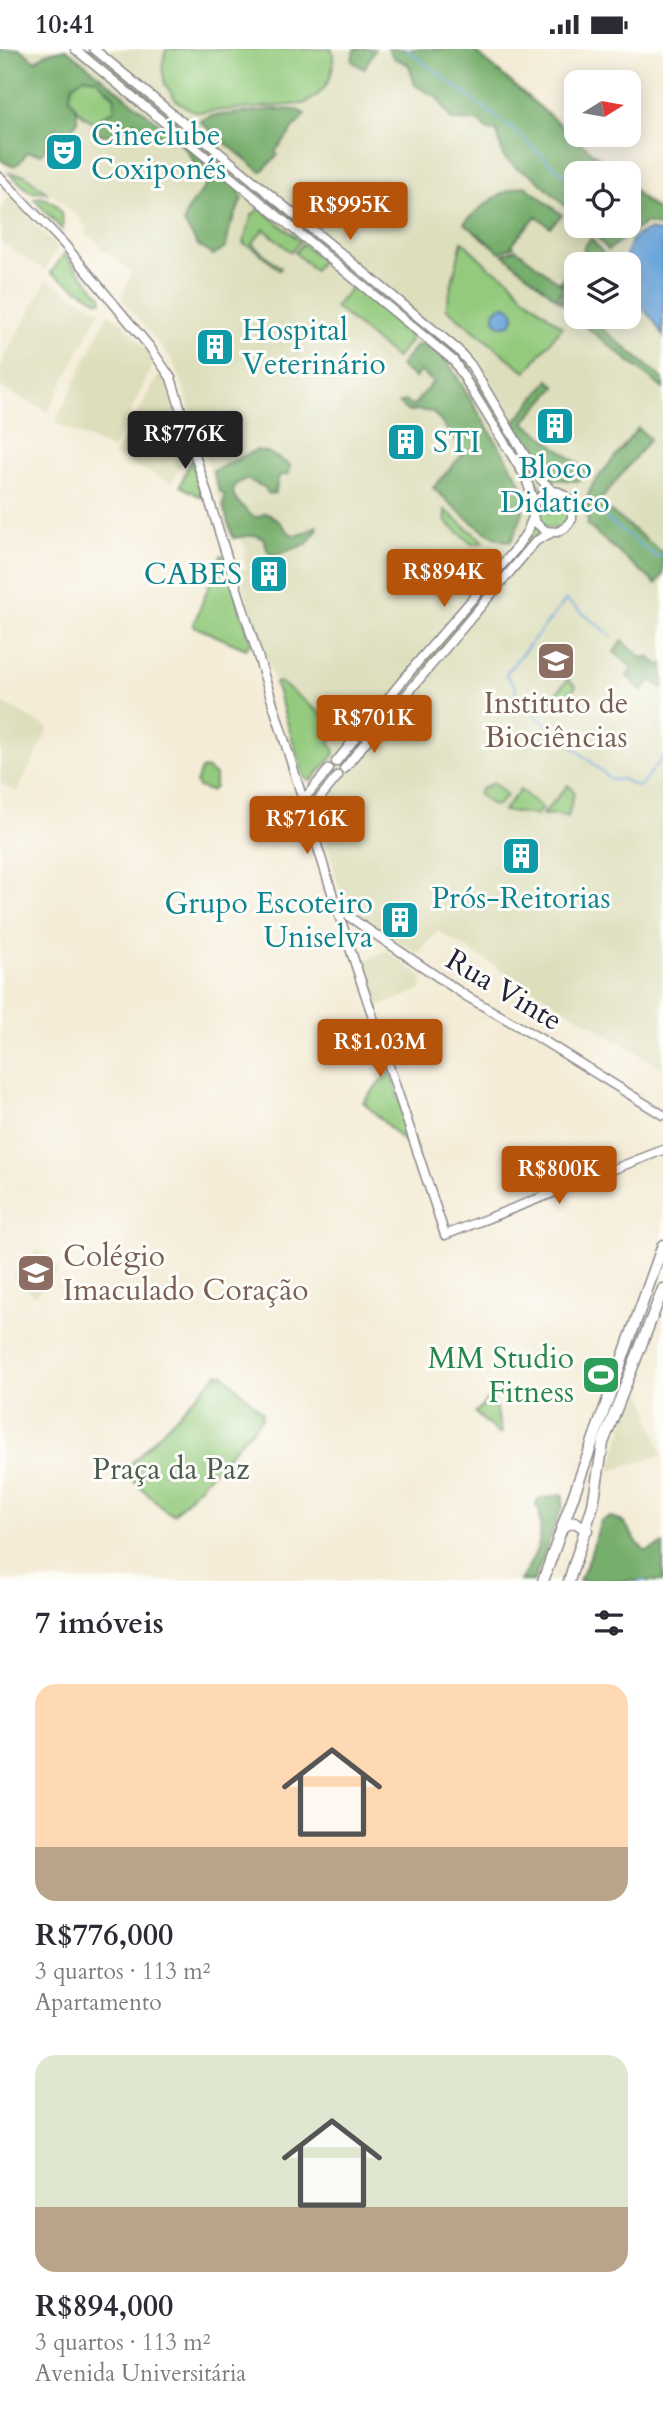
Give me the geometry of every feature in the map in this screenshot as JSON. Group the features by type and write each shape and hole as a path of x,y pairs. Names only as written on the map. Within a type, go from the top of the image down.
{"main road":[{"path":"543,1581 663,1245"},
{"path":"569,1581 593,1506 603,1444 663,1290"},
{"path":"564,1525 575,1522 587,1530"}],"street":[{"path":"75,49 454,361 526,478 534,503 533,517 527,532 336,762"},
{"path":"94,49 458,349 471,365 536,474 551,491"},
{"path":"0,177 60,239 149,346 171,378 332,891 444,1235 663,1150"},
{"path":"344,769 536,541 565,528 572,519 569,499 559,492 544,493 534,503"},
{"path":"533,517 540,528 553,532"},
{"path":"375,714 384,714 383,722"},
{"path":"304,799 329,769"},
{"path":"308,812 338,776"},
{"name":"Rua Vinte","path":"332,891 343,912 456,989 663,1115"}],"shaded area":[{"path":"0,49 476,49 564,125 564,147 590,147 606,161 564,161 564,238 641,238 641,192 663,211 663,1069 438,931 418,954 344,904 318,811 343,781 325,766 311,781 304,777 239,571 247,568 243,553 246,551 245,547 241,539 232,541 173,361 121,298 132,272 84,233 87,228 81,223 82,220 59,200 25,173 12,171 0,161"},
{"path":"9,195 57,248 45,270 0,242 0,213"},
{"path":"47,280 100,311 48,412 0,387 0,366"},
{"path":"108,314 122,322 155,360 113,450 55,423"},
{"path":"162,369 188,449 172,483 114,456"},
{"path":"0,702 48,730 17,792 0,783"},
{"path":"385,950 423,977 421,990 375,1008 360,964"},
{"name":"Colégio Imaculado Coração","path":"37,1249 59,1270 34,1296 12,1275"},
{"path":"635,1385 643,1393 662,1455 610,1471"}],"green space":[{"path":"0,49 20,49 35,61 48,53 66,49 238,187 242,199 230,227 226,247 213,255 198,245 184,223 187,211 207,184 188,152 177,141 170,142 158,136 145,135 134,122 118,136 100,134 92,128 94,122 114,110 115,97 96,79 84,77 73,85 69,97 77,110 77,122 70,130 58,128 48,134 48,142 42,154 27,152 15,165 0,159"},
{"path":"83,49 92,49 454,348 467,364 541,487 534,491 529,476 456,356"},
{"path":"166,49 332,49 333,66 324,89 303,104 200,112 191,110 176,100 165,84 162,67"},
{"path":"354,49 375,49 364,69 352,61"},
{"path":"388,49 472,49 564,128 564,147 586,147 602,161 564,161 564,205 532,175 516,168 503,156 497,131 488,130 477,121 452,120 438,98 415,85 409,65 394,58"},
{"path":"84,77 96,79 115,97 114,110 94,122 83,115 69,97 73,85"},
{"path":"278,109 297,110 305,114 275,152 278,155 261,172 199,121 211,116"},
{"path":"9,173 25,175 47,193 30,192"},
{"path":"525,186 562,215 550,227 536,216 512,244 514,246 500,252 464,223 492,200 507,191"},
{"path":"40,197 51,201 61,213 62,230 34,199"},
{"path":"641,198 663,215 663,227 645,223 641,226"},
{"path":"260,208 300,241 291,252 264,229 252,244 281,268 279,270 258,251 243,243 252,215"},
{"path":"591,238 602,252 586,252 583,248"},
{"path":"598,238 624,238 608,250"},
{"path":"462,241 490,268 508,278 523,295 562,327 526,372 446,308"},
{"path":"302,244 322,260 314,270 295,253"},
{"path":"516,249 563,286 557,299 503,254"},
{"path":"64,254 101,296 102,301 51,273"},
{"path":"353,285 410,333 411,340 396,358 335,307"},
{"path":"564,291 564,305 559,301"},
{"path":"589,329 603,329 663,379 663,389"},
{"path":"427,344 449,364 520,481 524,497 523,512 511,541 492,536 433,488 463,454 458,443 433,412 408,412 399,404 405,401 413,406 433,382 420,371 415,378 400,366 416,346"},
{"path":"549,380 556,387 524,422 589,472 578,481 548,479 514,423"},
{"path":"638,428 650,439 599,502 663,553 663,575 656,584 588,526 586,500 593,484"},
{"path":"256,450 267,452 290,465 289,474 279,476 275,493 269,494 264,487 246,479 236,484 233,492 235,499 252,516 258,517 265,513 292,535 305,533 316,526 318,529 307,544 274,556 268,552 264,539 256,535 233,538 223,506 225,496 219,490 213,471"},
{"path":"191,459 203,498 180,486"},
{"path":"553,494 565,499 570,511 565,523 553,528 541,523 536,511 541,499"},
{"path":"445,510 484,542 472,544 446,522"},
{"path":"533,524 542,532 526,546 389,711 386,710 520,546"},
{"path":"221,555 224,556 251,642 246,649 193,626"},
{"path":"622,641 644,659 647,656 661,666 663,664 663,689 651,680 642,691 627,676 632,668 614,652"},
{"path":"568,679 576,686 557,709 549,702"},
{"path":"280,682 338,727 329,742 335,751 334,755 311,781 304,777 275,683"},
{"path":"206,768 215,775 215,787 211,791 198,787 196,783 201,769"},
{"path":"493,783 507,795 499,804 493,806 478,794 481,789"},
{"path":"568,785 574,792 568,817 542,815"},
{"path":"520,790 542,808 536,815 503,811"},
{"path":"390,1071 418,1155 363,1102"},
{"name":"Praça da Paz","path":"217,1374 223,1374 262,1412 262,1418 174,1514 167,1512 126,1474 127,1468"},
{"path":"492,1395 502,1432 500,1435 475,1413"},
{"path":"563,1494 562,1507 534,1581 520,1581 540,1539 540,1511 536,1506 537,1500"},
{"path":"610,1517 623,1523 646,1551 663,1544 663,1581 579,1581 601,1520"}],"water":[{"path":"650,230 663,233 663,336 653,319 641,307 641,252 627,252 634,238 641,238 641,233"},
{"path":"500,306 508,306 514,316 508,326 500,326 494,320 494,312"}],"waterway":[{"path":"406,49 517,133 564,175"},
{"path":"594,509 654,555 658,557 663,554"},
{"path":"612,636 566,600 507,672 506,675 516,688 515,698 612,780 622,779 639,787 663,757"},
{"path":"639,1581 645,1581"}],"place":[{"name":"Cineclube Coxiponés","path":"64,152"},
{"name":"Hospital Veterinário","path":"215,347"},
{"name":"Bloco Didatico","path":"555,426"},
{"name":"STI","path":"406,442"},
{"name":"CABES","path":"269,574"},
{"name":"Instituto de Biociências","path":"556,661"},
{"name":"Prós-Reitorias","path":"521,856"},
{"name":"Grupo Escoteiro Uniselva","path":"400,920"},
{"name":"Colégio Imaculado Coração","path":"36,1273"},
{"name":"MM Studio Fitness","path":"601,1375"}]}
